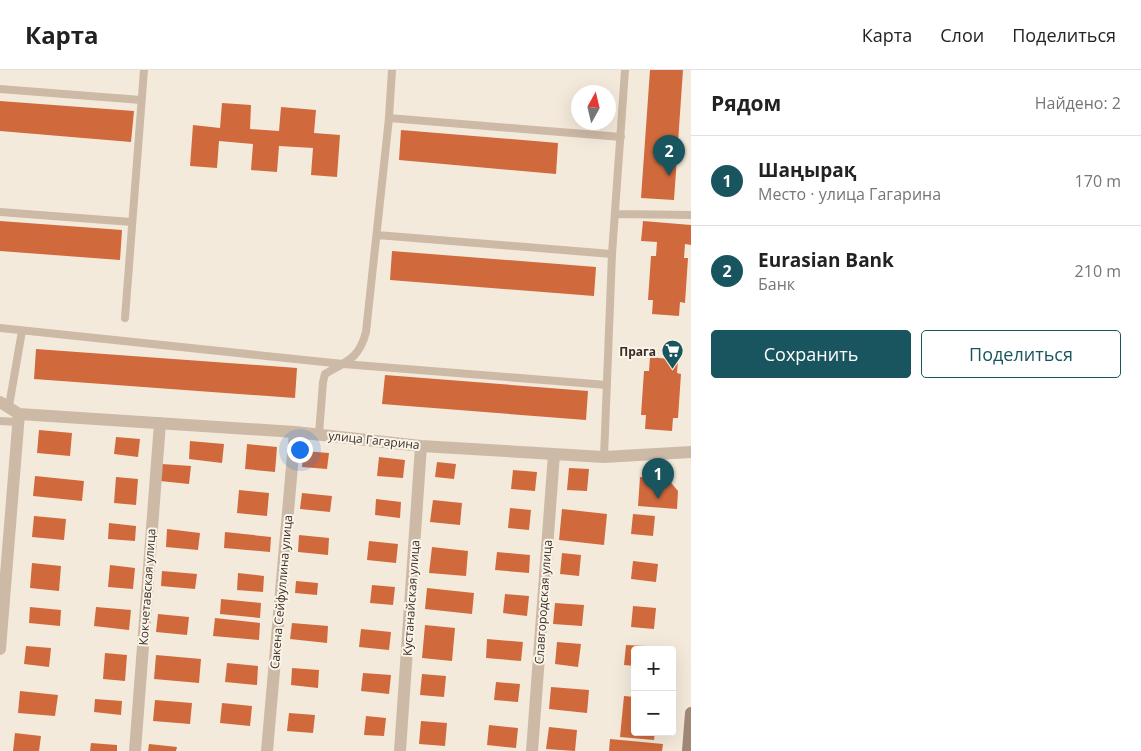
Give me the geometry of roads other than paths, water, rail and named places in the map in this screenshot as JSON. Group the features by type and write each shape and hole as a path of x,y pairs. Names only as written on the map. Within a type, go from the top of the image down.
{"main road":[{"path":"688,751 691,713"}],"street":[{"name":"улица Гагарина","path":"11,411 319,434 421,446 604,457 691,452"},
{"path":"0,649 11,411"},
{"name":"Кокчетавская улица","path":"135,751 160,423"},
{"name":"Сакена Сейфуллина улица","path":"267,751 295,432"},
{"name":"Кустанайская улица","path":"400,751 421,446"},
{"name":"Славгородская улица","path":"532,751 554,454"}],"lane":[{"path":"125,318 144,70"},
{"path":"319,434 325,374 356,355 363,346 377,235 392,70"},
{"path":"604,457 612,254 625,70"},
{"path":"0,89 141,100"},
{"path":"389,118 620,137"},
{"path":"0,212 132,222"},
{"path":"616,214 691,215"},
{"path":"377,235 612,254"},
{"path":"0,328 343,364 607,385"},
{"path":"0,420 11,411 22,331"}],"place":[{"name":"Eurasian Bank","path":"669,176"},
{"name":"Прага","path":"672,370"},
{"name":"Шаңырақ","path":"658,499"}]}
